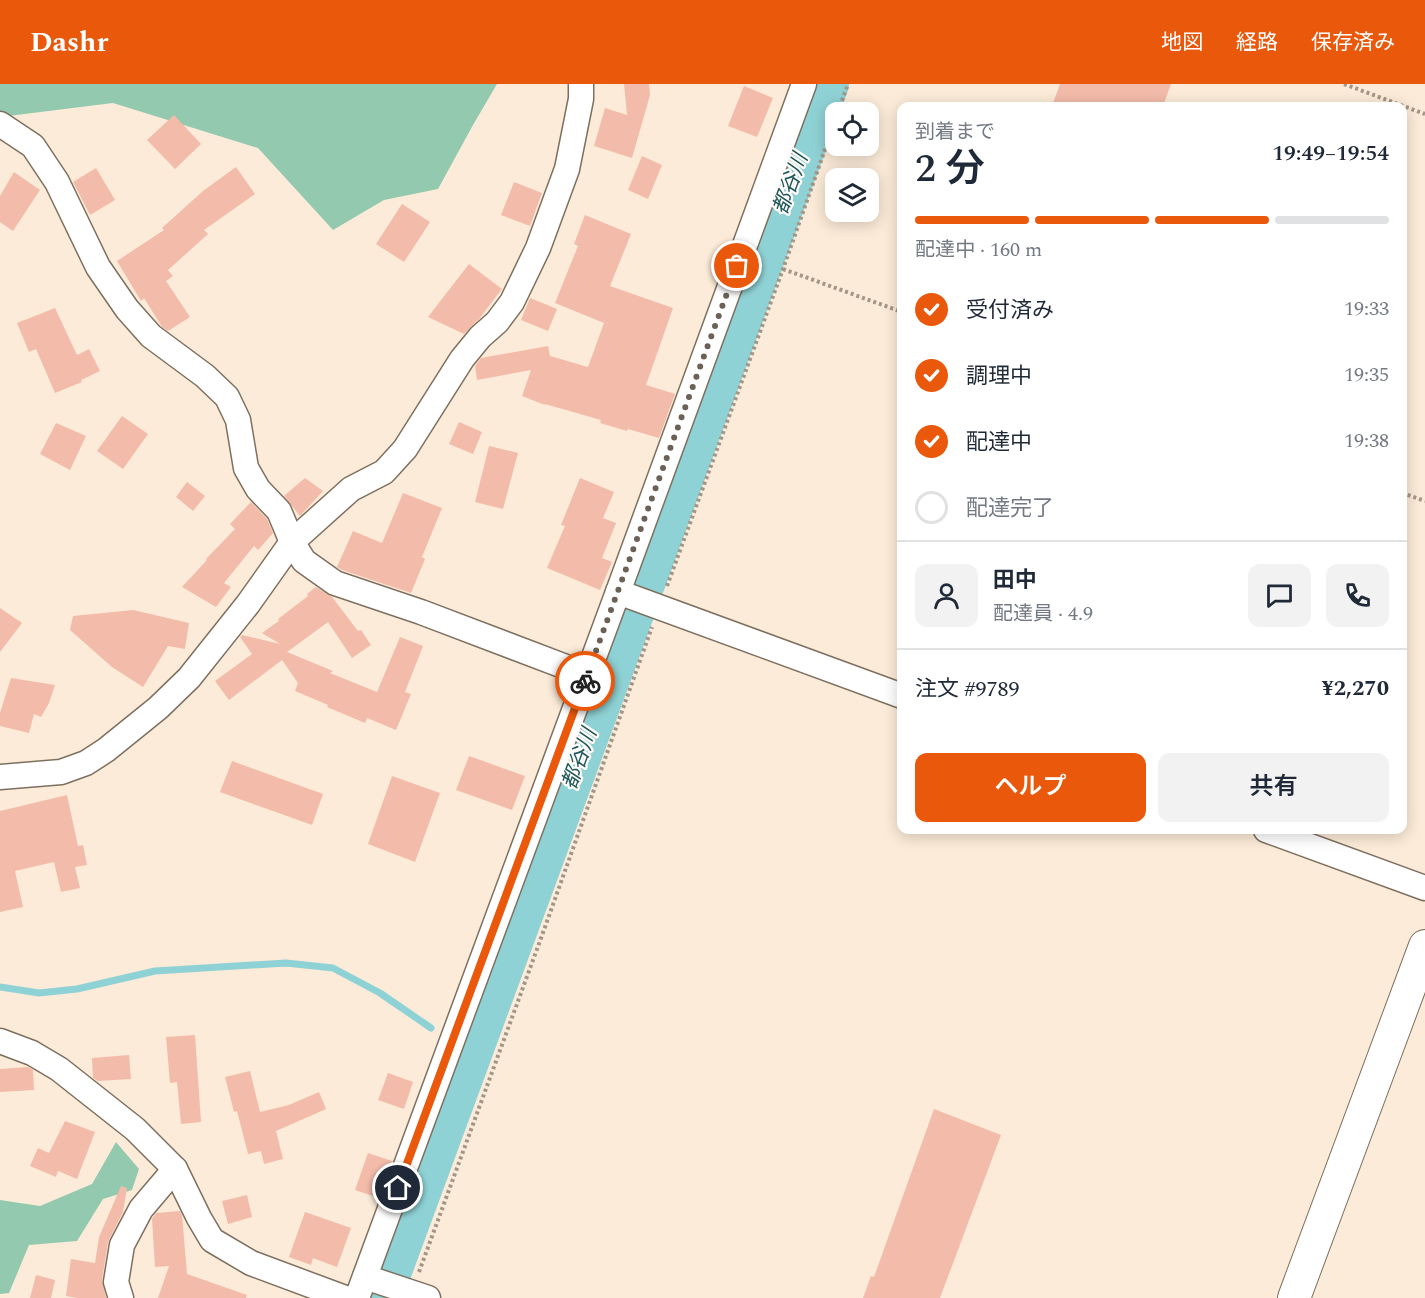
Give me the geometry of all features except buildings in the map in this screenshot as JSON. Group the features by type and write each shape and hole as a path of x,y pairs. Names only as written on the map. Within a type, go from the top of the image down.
{"street":[{"path":"0,777 61,772 86,763 106,750 189,678 248,604 292,542 351,489 384,472 405,449 462,359 480,337 497,322 512,302 538,248 567,169 581,99 581,84"},
{"path":"389,1288 587,675 638,600 804,84"},
{"path":"0,124 33,146 57,183 98,267 127,309 151,336 206,376 227,398 238,420 246,468 258,489 279,511 292,542 304,561 335,583 421,612 587,675"},
{"path":"638,600 897,694"},
{"path":"1277,834 1425,888"},
{"path":"1294,1298 1425,946"},
{"path":"0,1041 32,1053 59,1069 135,1129 175,1169 212,1240 251,1263 345,1298"},
{"path":"121,1298 116,1282 122,1245 141,1209 175,1169"}],"path":[{"path":"841,102 848,84"},
{"path":"1344,84 1393,102"},
{"path":"1407,107 1425,114"},
{"path":"389,1288 544,930 638,600 783,269 825,149"},
{"path":"783,269 897,310"},
{"path":"1407,495 1425,501"}],"green space":[{"path":"0,84 497,84 438,189 384,200 333,230 258,148 113,103 0,117"},
{"path":"116,1142 139,1169 132,1190 103,1199 77,1241 29,1245 9,1293 0,1294 0,1200 40,1206 92,1184"}],"waterway":[{"name":"都谷川","path":"381,1298 828,84"},
{"path":"0,987 39,993 77,989 155,971 286,963 333,968 380,993 431,1028"}],"way so far":[{"path":"585,681 737,266"}],"route":[{"path":"398,1188 585,681"}]}
